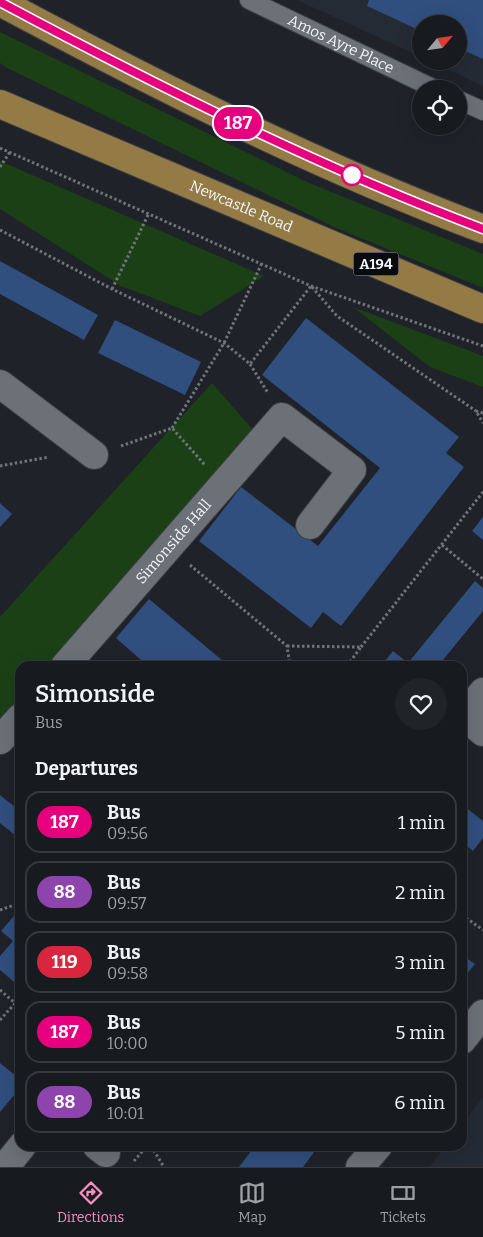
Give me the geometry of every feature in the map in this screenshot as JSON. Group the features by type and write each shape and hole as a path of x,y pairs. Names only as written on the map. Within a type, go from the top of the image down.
{"main road":[{"path":"0,2 177,94 272,140 426,207 483,229"},
{"name":"Newcastle Road","path":"0,104 483,309"}],"street":[{"path":"0,384 94,455"},
{"path":"282,417 352,470 310,525"},
{"name":"Simonside Hall","path":"69,661 170,548 282,417"},
{"path":"467,712 483,692"},
{"path":"467,719 483,732"},
{"path":"467,1034 483,1014"},
{"path":"5,1167 18,1151"}],"lane":[{"name":"Amos Ayre Place","path":"248,0 416,80"},
{"path":"467,104 483,112"}],"path":[{"path":"0,148 311,286 483,346"},
{"path":"0,167 10,152"},
{"path":"112,289 149,213"},
{"path":"0,230 112,289 224,343 250,364 282,417"},
{"path":"172,428 224,343 262,263"},
{"path":"250,364 311,286"},
{"path":"311,286 337,316 476,411 483,413"},
{"path":"476,411 483,423"},
{"path":"351,661 483,492"},
{"path":"442,545 483,579"},
{"path":"170,548 287,646 361,647"},
{"path":"287,646 289,661"},
{"path":"0,910 15,905"},
{"path":"467,919 483,930"},
{"path":"0,990 15,1003 0,1020"},
{"path":"129,1167 144,1151"},
{"path":"153,1151 164,1167"}],"shaded area":[{"path":"297,0 483,0 483,86 449,70 468,70 468,15 412,15 412,53"},
{"path":"483,1097 483,1167 430,1167 442,1151 467,1151 467,1119"}],"green space":[{"path":"0,32 307,182 483,254 483,288 334,227 7,68 0,63"},
{"path":"0,161 264,276 200,316 121,286 0,209"},
{"path":"353,307 483,356 483,387 430,367"},
{"path":"212,383 262,440 69,661 15,661 15,724 0,740 0,617"}],"building":[{"path":"369,0 483,0 483,59 468,52 468,15 412,15 412,27 367,6"},
{"path":"0,261 98,315 84,340 0,294"},
{"path":"306,318 459,437 446,453 464,467 341,626 323,612 311,628 199,541 241,487 318,546 380,468 262,375"},
{"path":"115,320 201,362 185,395 98,353"},
{"path":"0,503 12,514 0,527"},
{"path":"483,517 483,540 472,531"},
{"path":"475,581 483,588 483,611 442,661 410,661"},
{"path":"149,599 223,661 142,661 116,638"},
{"path":"393,651 406,661 385,661"},
{"path":"0,795 15,807 15,835 0,823"},
{"path":"467,808 483,821 483,838 473,851 467,846"},
{"path":"15,915 15,983 0,970 0,956 13,941 1,931"},
{"path":"467,958 475,964 467,974"},
{"path":"0,1063 15,1075 15,1094 0,1112"},
{"path":"251,1151 315,1151 303,1167 239,1167"}],"bus line":[{"name":"187","path":"0,2 177,94 272,140 426,207 483,229"}]}
